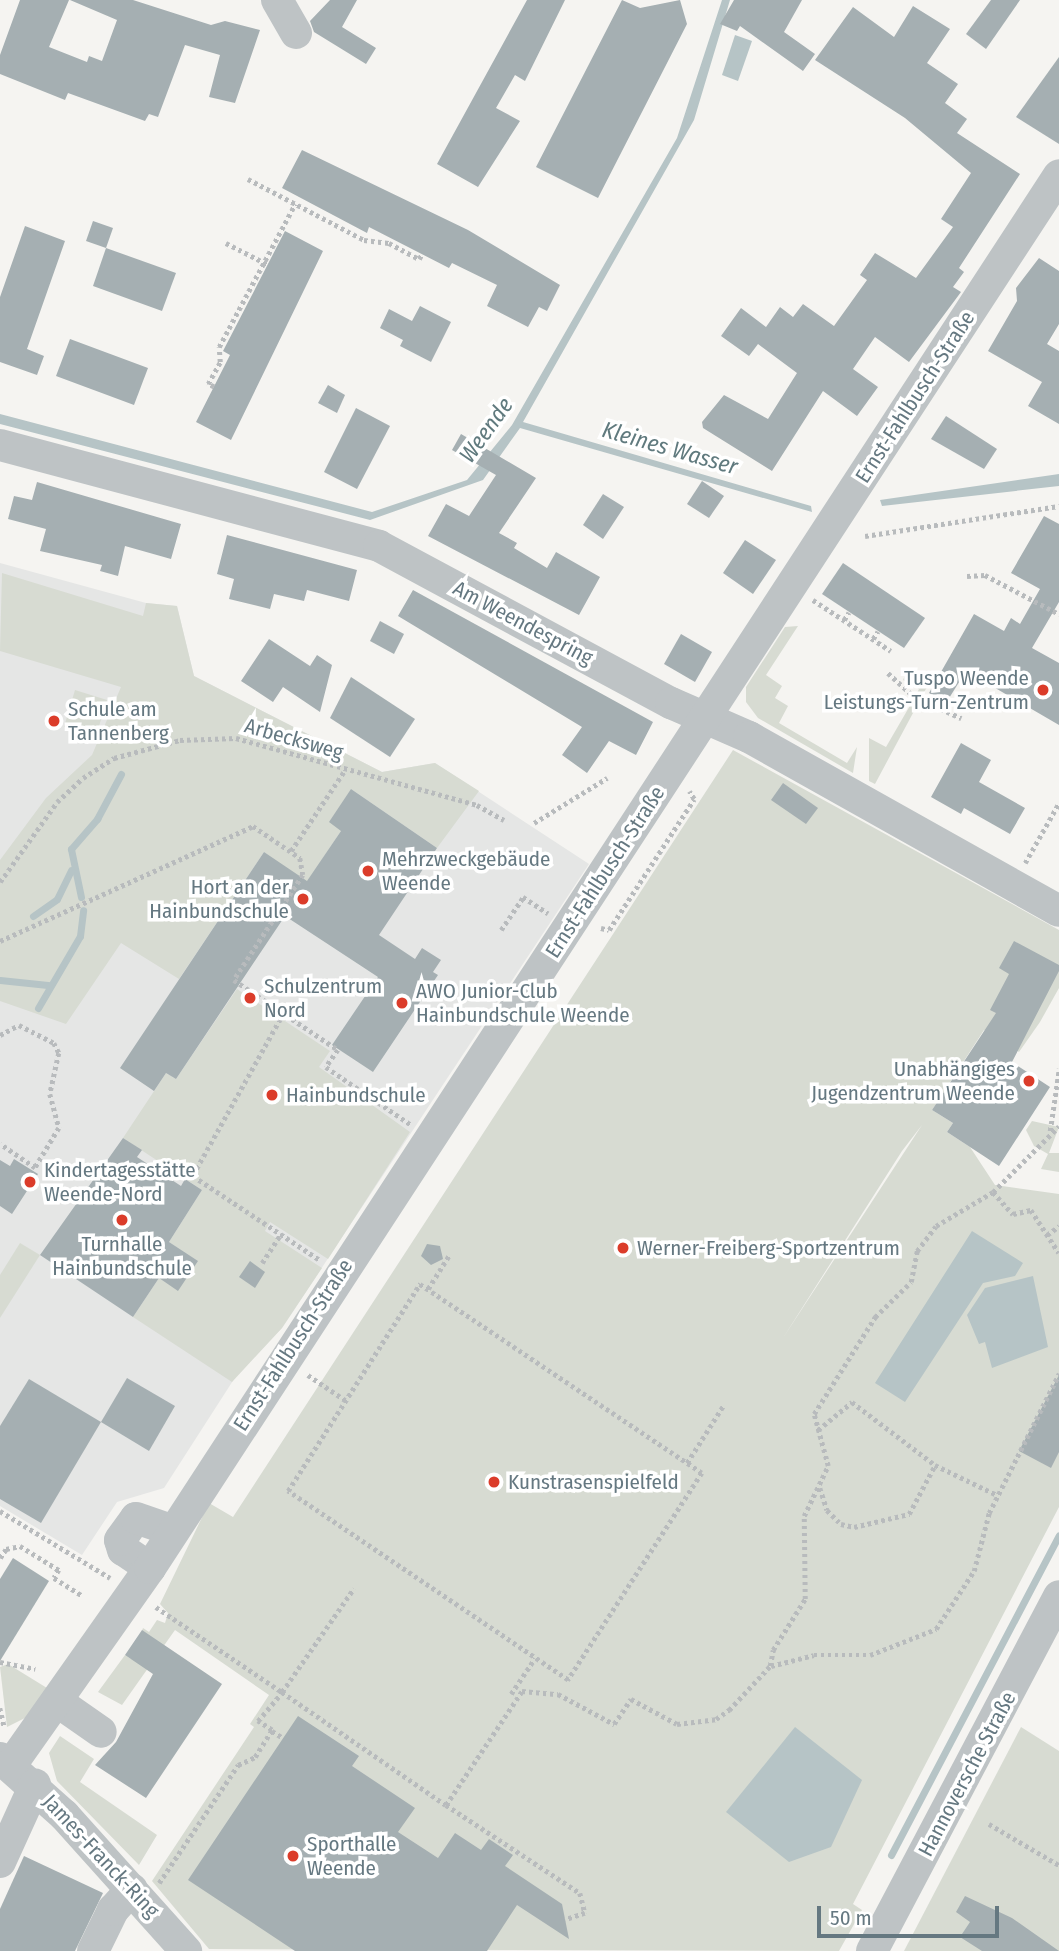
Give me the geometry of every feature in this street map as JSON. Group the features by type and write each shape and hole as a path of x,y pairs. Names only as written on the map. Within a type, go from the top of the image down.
{"street":[{"path":"277,0 296,33"},
{"name":"Ernst-Fahlbusch-Straße","path":"6,1761 63,1696 142,1586 173,1531 340,1274 707,718 1059,175"},
{"name":"Am Weendespring","path":"0,444 379,546 707,718 1059,911"},
{"name":"Hannoversche Straße","path":"872,1951 1059,1596"},
{"path":"63,1696 101,1732"},
{"name":"James-Franck-Ring","path":"6,1761 35,1785 186,1951"},
{"path":"0,1862 35,1785"},
{"path":"93,1951 113,1910 138,1896"}],"path":[{"path":"248,179 364,240 389,243 419,259 422,254"},
{"path":"214,387 208,384 235,322 295,204"},
{"path":"226,243 265,263"},
{"path":"865,536 1059,506"},
{"path":"967,576 985,575 1059,614"},
{"path":"792,587 891,652"},
{"path":"844,620 849,612"},
{"path":"873,639 878,631"},
{"path":"888,673 915,697 961,718"},
{"name":"Arbecksweg","path":"0,882 57,802 114,758 180,740 236,738 477,805 503,820"},
{"path":"290,850 345,770"},
{"path":"534,823 607,778"},
{"path":"1013,885 1059,803"},
{"path":"0,941 240,829 253,826 300,858 303,876 234,980 338,1050 326,1067 430,1138"},
{"path":"501,930 523,897 537,906"},
{"path":"284,1013 193,1176 340,1274"},
{"path":"0,1035 19,1025 54,1043 59,1053 50,1094 60,1128 35,1168 0,1144"},
{"path":"1050,1131 1059,1069"},
{"path":"771,1666 773,1650 805,1599 802,1533 804,1516 820,1488 828,1466 814,1414 870,1325 911,1282 916,1251 952,1212 993,1192 1050,1131 1059,1126"},
{"path":"993,1192 1013,1214 1031,1210 1059,1253"},
{"path":"1047,1235 1059,1226"},
{"path":"262,1264 281,1234"},
{"path":"428,1289 449,1256"},
{"path":"420,1284 428,1289 702,1473 568,1680 288,1491 420,1284"},
{"path":"285,1359 345,1400"},
{"path":"446,1805 522,1691 558,1694 614,1724 631,1699 677,1724 697,1724 729,1710 771,1666 814,1655 870,1655 936,1629 974,1571 998,1495 1059,1374"},
{"path":"818,1430 852,1402 935,1465 998,1495"},
{"path":"687,1463 723,1406"},
{"path":"820,1488 827,1510 841,1524 854,1527 909,1514 935,1465"},
{"path":"0,1511 142,1586 282,1692 580,1894 585,1913 565,1920"},
{"path":"0,1558 6,1549 20,1546 59,1570 54,1578 81,1595"},
{"path":"283,1738 258,1721 282,1692 354,1588"},
{"path":"511,1694 535,1658"},
{"path":"0,1662 34,1669"},
{"path":"138,1896 238,1765 255,1757 272,1730"},
{"path":"989,1824 1059,1866"}],"shaded area":[{"path":"722,0 730,0 694,120 523,422 811,506 812,512 520,428 483,480 370,520 0,424 0,414 372,512 467,480 512,425 677,138"},
{"path":"735,35 752,41 738,81 722,75"},
{"path":"1059,474 1059,486 882,506 880,500"},
{"name":"Hainbundschule","path":"0,563 146,603 177,606 194,676 382,772 435,763 589,864 282,1328 236,1376 164,1488 117,1502 82,1555 0,1506"},
{"path":"2,573 143,616 146,603 177,606 194,676 382,772 435,763 479,791 437,848 351,789 341,831 299,894 264,852 179,979 121,943 66,1024 0,1001 0,860 46,798 92,755 121,687 0,651"},
{"path":"798,626 766,675 782,686 775,698 788,706 779,723 847,763 857,747 853,773 758,718 746,702 746,687 785,627"},
{"path":"907,671 928,685 875,784 869,781 869,738 886,747 915,697 919,689 903,680"},
{"path":"75,690 107,700 96,736 64,727"},
{"path":"733,750 1059,930 1059,988 1019,1052 984,1030 932,1110 953,1123 947,1132 970,1147 995,1185 1059,1194 1059,1507 853,1904 862,1910 839,1951 209,1949 152,1881 254,1727 250,1724 269,1695 175,1630 122,1705 98,1692 125,1655 131,1659 143,1628 149,1632 157,1620 165,1623 168,1613 160,1604 209,1503 233,1517","holes":["922,1125 783,1338 902,1151"]},
{"path":"237,989 330,1051 319,1067 410,1132 328,1259 270,1222 265,1231 322,1268 282,1328 232,1382 133,1317 159,1278 178,1290 197,1261 169,1242 202,1190 123,1138 166,1073 176,1079"},
{"path":"1032,1121 1059,1127 1049,1153 1059,1153 1059,1172 1041,1169 1048,1154 1034,1146 1026,1130"},
{"path":"972,1231 1023,1263 1015,1276 983,1283 905,1402 875,1383"},
{"path":"20,1243 40,1255 0,1318 0,1275"},
{"path":"1033,1276 1048,1347 992,1368 985,1342 979,1344 967,1315 985,1288"},
{"path":"8,1664 47,1688 27,1717 7,1727 0,1667"},
{"path":"795,1727 862,1780 831,1847 789,1862 726,1812"},
{"path":"1021,1727 1059,1751 1059,1951 904,1951"},
{"path":"60,1736 94,1759 80,1782 157,1835 139,1865 57,1781 49,1753"}],"building":[{"path":"20,0 69,0 49,47 87,62 89,56 102,61 117,20 70,0 133,0 211,25 225,21 260,30 235,103 209,97 220,55 185,45 158,117 149,114 145,121 68,93 65,100 0,74 0,55"},
{"path":"330,0 357,0 342,27 376,48 366,64 314,32 310,21"},
{"path":"527,0 565,0 525,81 515,75 496,108 520,121 478,187 437,164"},
{"path":"622,0 640,8 680,0 687,24 598,198 536,167"},
{"path":"734,0 802,0 784,32 815,54 803,71 740,26 737,31 720,24"},
{"path":"991,0 1020,0 986,49 966,34"},
{"path":"913,6 950,29 927,63 958,84 945,103 967,119 957,133 1020,174 959,268 964,272 953,287 961,292 909,362 875,337 853,369 878,387 857,416 823,391 772,471 703,428 702,422 724,395 768,419 797,373 758,344 749,356 721,336 741,308 766,327 780,307 793,317 803,304 834,326 867,280 860,275 875,253 916,278 953,227 941,219 971,173 905,118 815,60 853,7 894,37"},
{"path":"1059,57 1059,144 1016,117"},
{"path":"302,150 468,230 560,285 547,311 539,307 528,327 487,306 497,285 452,263 449,268 369,227 367,233 282,188"},
{"path":"93,221 113,228 106,248 86,241"},
{"path":"25,226 65,241 27,349 44,356 37,375 0,362 0,297"},
{"path":"285,231 323,251 231,440 196,422 230,355 223,351"},
{"path":"106,248 176,273 162,311 93,286"},
{"path":"1039,258 1059,271 1059,324 1047,344 1059,351 1059,424 1028,406 1042,382 988,351 1017,301 1016,288"},
{"path":"420,306 451,322 431,362 400,346 403,340 380,328 389,309 412,321"},
{"path":"70,339 148,368 134,405 56,376"},
{"path":"328,385 345,395 337,413 318,403"},
{"path":"356,408 390,426 357,489 324,472"},
{"path":"946,416 997,449 984,469 931,439"},
{"path":"461,434 536,478 499,533 517,543 514,548 547,568 556,552 600,577 579,615 428,536 446,504 469,516 496,475 452,450"},
{"path":"702,481 724,496 709,518 687,504"},
{"path":"37,482 181,524 171,559 125,546 118,576 100,571 102,565 40,551 46,529 8,519 14,496 32,500"},
{"path":"603,494 624,507 603,539 583,525"},
{"path":"1044,516 1059,524 1059,602 1032,648 1059,663 1059,725 966,671 946,703 929,693 974,614 1004,631 1011,618 1020,624 1040,589 1011,573"},
{"path":"227,535 357,570 349,601 307,590 304,601 274,594 270,609 229,599 234,579 217,574"},
{"path":"745,540 776,560 753,594 723,573"},
{"path":"843,563 925,618 904,648 822,594"},
{"path":"413,590 653,722 636,755 609,741 587,773 562,755 582,727 398,616"},
{"path":"380,621 404,634 394,654 370,641"},
{"path":"681,634 712,652 695,682 664,664"},
{"path":"269,639 310,666 317,655 332,665 320,712 283,687 273,702 241,681"},
{"path":"351,677 415,719 390,757 330,718"},
{"path":"961,743 991,760 979,782 1025,808 1010,834 964,808 961,814 931,797"},
{"path":"783,783 818,808 806,824 771,800"},
{"path":"351,789 437,848 379,935 415,959 422,948 441,960 433,972 438,975 373,1072 332,1045 378,977 285,916 176,1079 166,1073 154,1091 120,1068 264,852 307,881 341,831 329,822"},
{"path":"1014,941 1059,965 1059,971 1012,1062 1050,1087 999,1166 947,1132 953,1123 932,1110 996,1013 990,1010 1009,974 999,968"},
{"name":"Turnhalle Hainbundschule","path":"123,1138 142,1150 137,1157 181,1186 185,1179 202,1190 169,1242 198,1261 178,1291 159,1278 133,1317 40,1255"},
{"path":"14,1159 38,1174 12,1214 0,1206 0,1160 10,1166"},
{"path":"427,1244 440,1246 443,1259 431,1265 421,1256"},
{"path":"250,1261 265,1272 255,1288 239,1277"},
{"path":"1059,1375 1059,1452 1051,1468 1019,1451"},
{"path":"127,1378 175,1406 149,1451 101,1422"},
{"path":"29,1379 101,1422 41,1523 0,1499 0,1426"},
{"path":"13,1558 49,1581 0,1661 0,1579"},
{"path":"142,1630 222,1684 146,1798 95,1765 116,1742 153,1674 125,1655"},
{"name":"Sporthalle Weende","path":"298,1716 359,1756 352,1766 415,1808 398,1832 438,1858 455,1833 481,1850 489,1839 513,1855 505,1866 562,1904 569,1939 517,1905 487,1951 295,1951 188,1880"},
{"path":"24,1856 103,1893 75,1951 0,1951 0,1909"},
{"path":"965,1896 1012,1918 1059,1951 982,1951 960,1937 970,1922 956,1912"}],"waterway":[{"path":"81,897 71,849 97,819 121,774"},
{"path":"33,916 57,899 71,870"},
{"path":"38,1008 80,936 83,910"},
{"path":"0,980 48,985"},
{"path":"891,1855 1059,1535"}],"place":[{"name":"Tuspo Weende Leistungs-Turn-Zentrum","path":"1043,690"},
{"name":"Schule am Tannenberg","path":"54,721"},
{"name":"Mehrzweckgebäude Weende","path":"368,871"},
{"name":"Hort an der Hainbundschule","path":"303,899"},
{"name":"Schulzentrum Nord","path":"250,998"},
{"name":"AWO Junior-Club Hainbundschule Weende","path":"402,1003"},
{"name":"Unabhängiges Jugendzentrum Weende","path":"1029,1081"},
{"name":"Hainbundschule","path":"272,1095"},
{"name":"Kindertagesstätte Weende-Nord","path":"30,1182"},
{"name":"Turnhalle Hainbundschule","path":"122,1220"},
{"name":"Werner-Freiberg-Sportzentrum","path":"623,1248"},
{"name":"Kunstrasenspielfeld","path":"494,1482"},
{"name":"Sporthalle Weende","path":"293,1856"}],"water label":[{"name":"Weende","path":"486,430"},
{"name":"Kleines Wasser","path":"670,448"}]}
